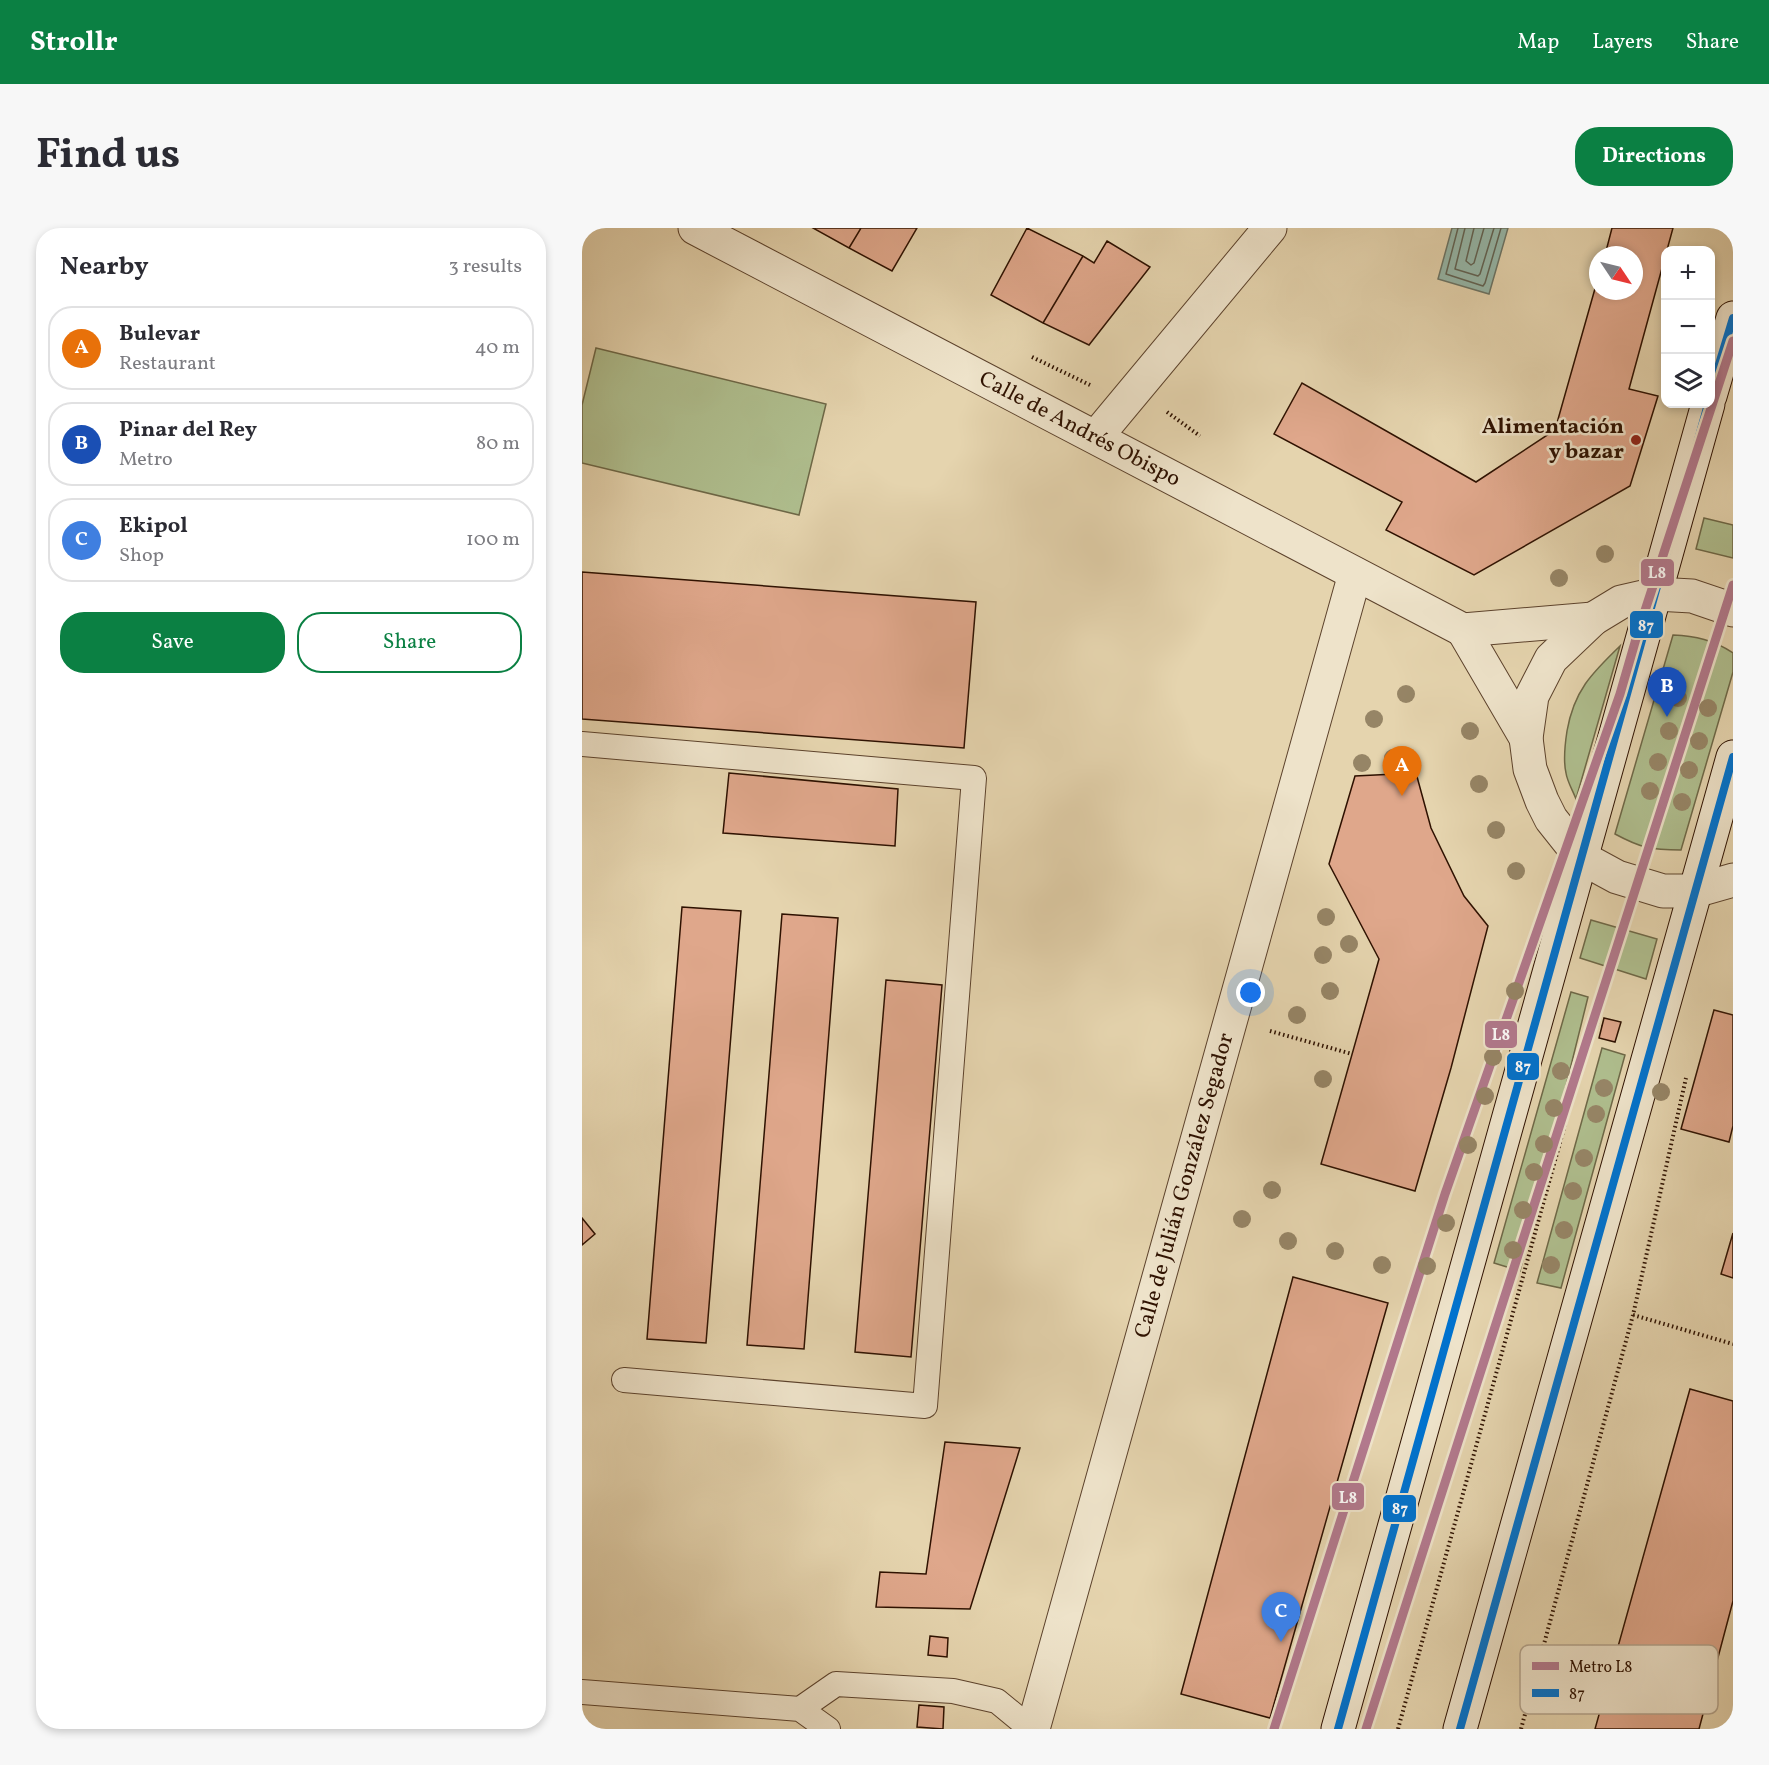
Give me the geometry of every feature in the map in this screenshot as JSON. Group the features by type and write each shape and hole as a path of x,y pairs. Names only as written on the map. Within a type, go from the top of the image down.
{"street":[{"name":"Calle de Andrés Obispo","path":"695,228 1463,630"},
{"path":"1096,437 1270,228"},
{"path":"1715,379 1733,318"},
{"path":"1338,1729 1707,408"},
{"name":"Calle de Julián González Segador","path":"1032,1729 1355,574"},
{"path":"1733,610 1692,596 1656,594 1621,602 1593,619 1551,659 1532,696 1526,738 1530,769 1542,801 1551,819 1582,858 1617,877 1663,891 1695,891 1733,880"},
{"path":"1526,738 1463,630 1593,619"},
{"path":"1460,1729 1733,757"}],"lane":[{"path":"582,744 974,778 925,1406 624,1380"},
{"path":"800,1709 836,1684 953,1691 997,1701 1032,1729"},
{"path":"582,1692 800,1709 828,1729"}],"path":[{"path":"1025,353 1092,386 1097,380"},
{"path":"1398,1729 1593,1023 1607,986"},
{"path":"1593,1023 1602,1026"},
{"path":"1270,1030 1352,1054"},
{"path":"1544,1645 1633,1315 1688,1070"},
{"path":"1633,1315 1733,1344"},
{"path":"1521,1729 1525,1714"}],"green space":[{"path":"596,348 826,404 799,515 582,463 582,405"},
{"path":"1704,518 1733,525 1733,558 1696,549"},
{"path":"1673,635 1704,640 1733,653 1733,672 1681,850 1646,847 1615,834"},
{"path":"1620,646 1576,799 1568,779 1565,763 1570,717 1585,684 1600,665"},
{"path":"1591,920 1657,939 1646,979 1580,958"},
{"path":"1571,992 1588,997 1520,1271 1494,1263"},
{"path":"1602,1048 1625,1055 1561,1288 1537,1283"}],"water":[{"path":"1452,228 1508,228 1489,294 1438,279"}],"building":[{"path":"813,228 861,228 849,248"},
{"path":"861,228 917,228 892,271 849,248"},
{"path":"1027,228 1083,256 1043,323 991,295"},
{"path":"1612,228 1673,228 1668,246 1661,246 1661,272 1629,389 1658,396 1630,486 1474,575 1386,530 1402,502 1274,434 1302,383 1476,482 1555,430 1592,300 1643,300 1643,246 1607,246"},
{"path":"1107,241 1150,267 1089,345 1043,323 1083,256 1094,263"},
{"path":"582,572 976,602 964,748 582,719"},
{"path":"729,773 898,789 895,846 723,833"},
{"path":"1416,773 1431,828 1464,896 1488,926 1451,1068 1415,1191 1321,1164 1379,959 1329,864 1355,776"},
{"path":"682,907 741,911 706,1343 647,1339"},
{"path":"782,914 838,918 804,1349 747,1345"},
{"path":"886,980 942,985 911,1357 855,1352"},
{"path":"1714,1010 1733,1015 1733,1126 1729,1142 1681,1129"},
{"path":"1604,1018 1621,1022 1615,1042 1599,1038"},
{"path":"582,1218 595,1234 582,1245"},
{"path":"1733,1233 1733,1278 1721,1274"},
{"path":"1293,1277 1388,1303 1270,1718 1181,1694"},
{"path":"1690,1389 1733,1401 1733,1601 1718,1657 1718,1645 1618,1645"},
{"path":"945,1442 1020,1448 970,1609 876,1607 880,1572 926,1574"},
{"path":"930,1636 948,1638 947,1657 928,1655"},
{"path":"919,1705 944,1707 943,1729 917,1727"},
{"path":"1599,1714 1703,1714 1699,1729 1595,1729"}],"metro line":[{"name":"L8","path":"1274,1729 1445,1194 1620,694 1733,341"},
{"name":"L8","path":"1366,1729 1733,585"}],"transit line":[{"name":"87","path":"1715,377 1733,318"},
{"name":"87","path":"1338,1729 1707,408"},
{"name":"87","path":"1460,1729 1733,757"}],"place":[{"name":"Alimentación y bazar","path":"1636,440"},
{"name":"Pinar del Rey","path":"1667,717"},
{"name":"Bulevar","path":"1402,796"},
{"name":"Ekipol","path":"1281,1642"}]}
